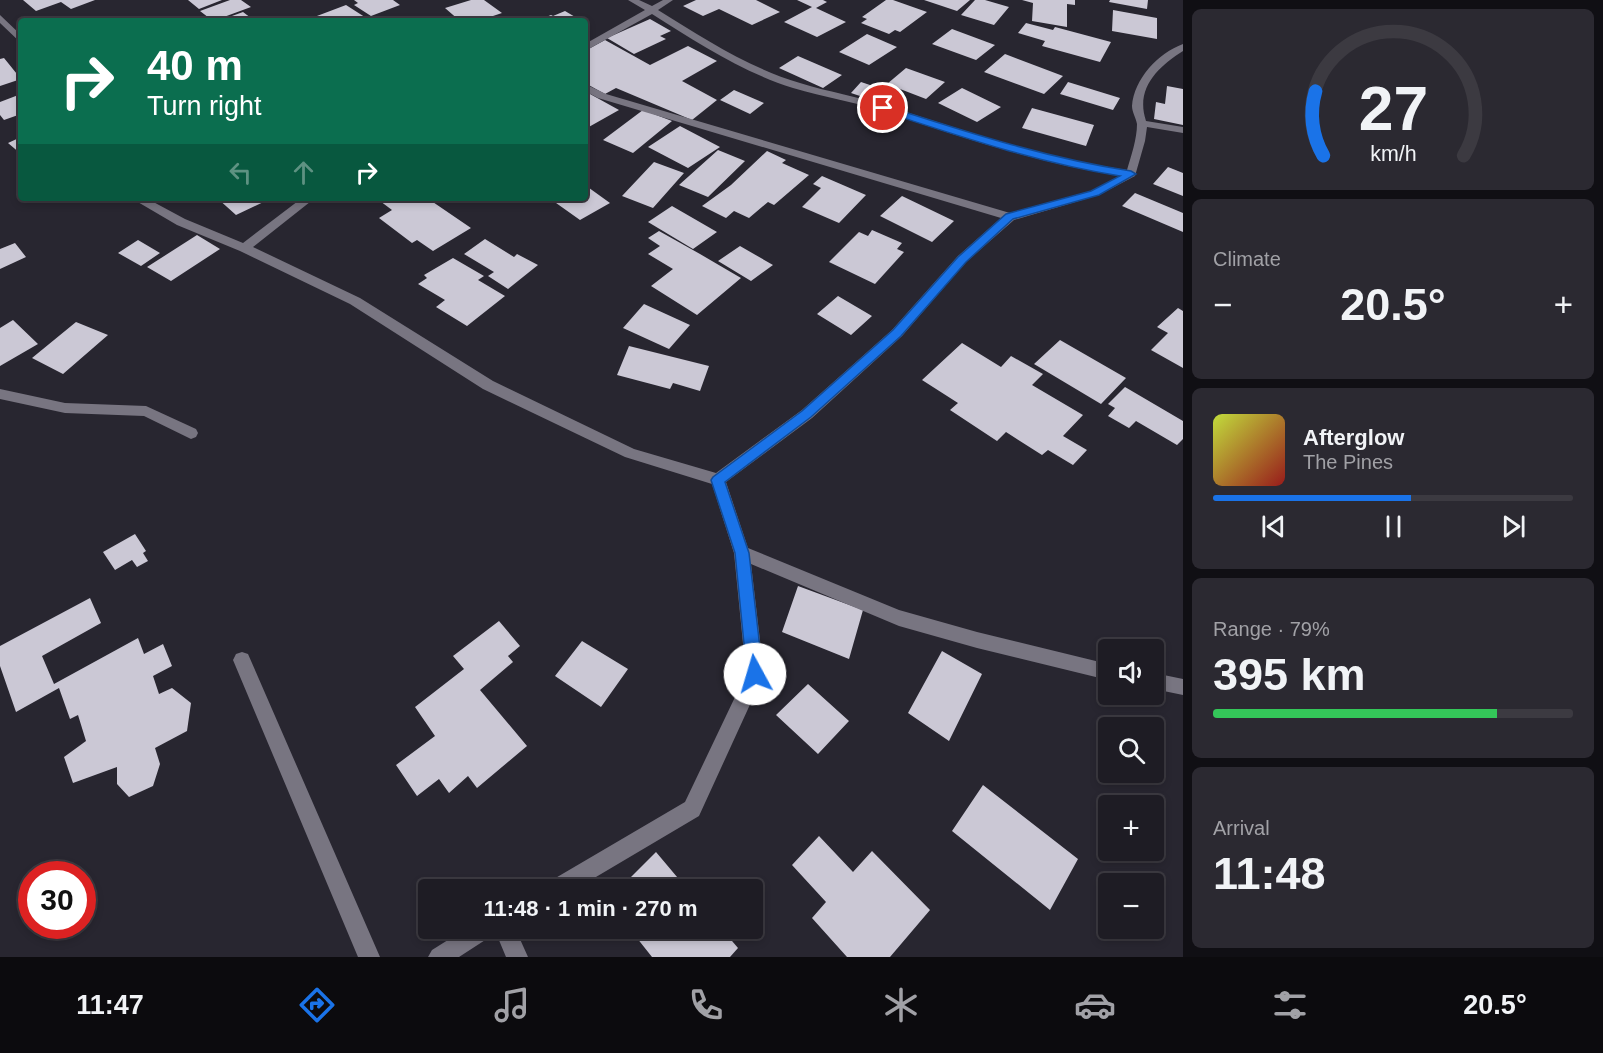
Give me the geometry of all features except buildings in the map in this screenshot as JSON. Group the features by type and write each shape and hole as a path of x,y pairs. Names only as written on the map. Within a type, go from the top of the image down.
{"street":[{"path":"632,0 652,10 716,51 795,85 862,101 984,141 1078,166 1131,174"},
{"path":"588,46 669,0"},
{"path":"1,21 18,37"},
{"path":"718,480 807,414 897,333 962,259 1010,217 1095,193 1131,174 1140,141 1142,123 1137,108 1143,86 1158,63 1183,47"},
{"path":"588,89 602,96 1010,217"},
{"path":"1142,123 1183,130"},
{"path":"142,201 181,222 244,248 355,301 488,385 630,453 718,480"},
{"path":"244,248 305,201"},
{"path":"0,394 65,408 146,411 191,432"},
{"path":"573,879 692,809 755,674 742,553 718,480"},
{"path":"742,553 803,581 900,618 975,640 1098,670"},
{"path":"242,660 369,957"},
{"path":"1164,683 1183,687"},
{"path":"439,957 469,939"},
{"path":"509,939 517,957"}],"route":[{"path":"755,674 742,553 718,480 807,414 897,333 962,259 1010,217 1095,193 1131,174 1078,166 984,141 883,108"}]}
